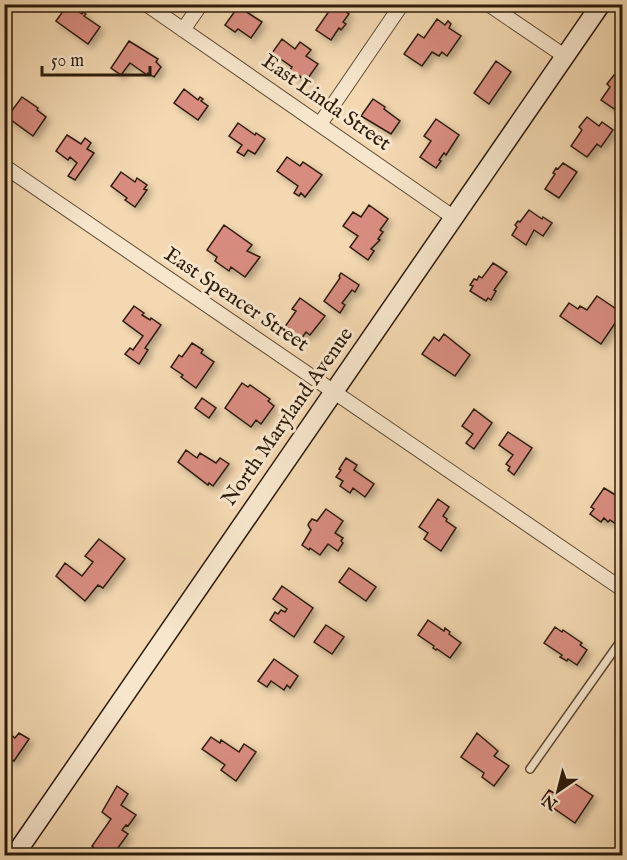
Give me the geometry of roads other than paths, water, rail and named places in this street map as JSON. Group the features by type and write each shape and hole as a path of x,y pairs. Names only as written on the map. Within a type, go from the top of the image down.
{"street":[{"name":"East Linda Street","path":"146,4 453,217"},
{"path":"183,30 201,4"},
{"path":"320,124 402,4"},
{"path":"488,4 566,57"},
{"name":"North Maryland Avenue","path":"14,855 601,4"},
{"name":"East Spencer Street","path":"4,166 622,589"}],"lane":[{"path":"530,769 622,639"}]}
